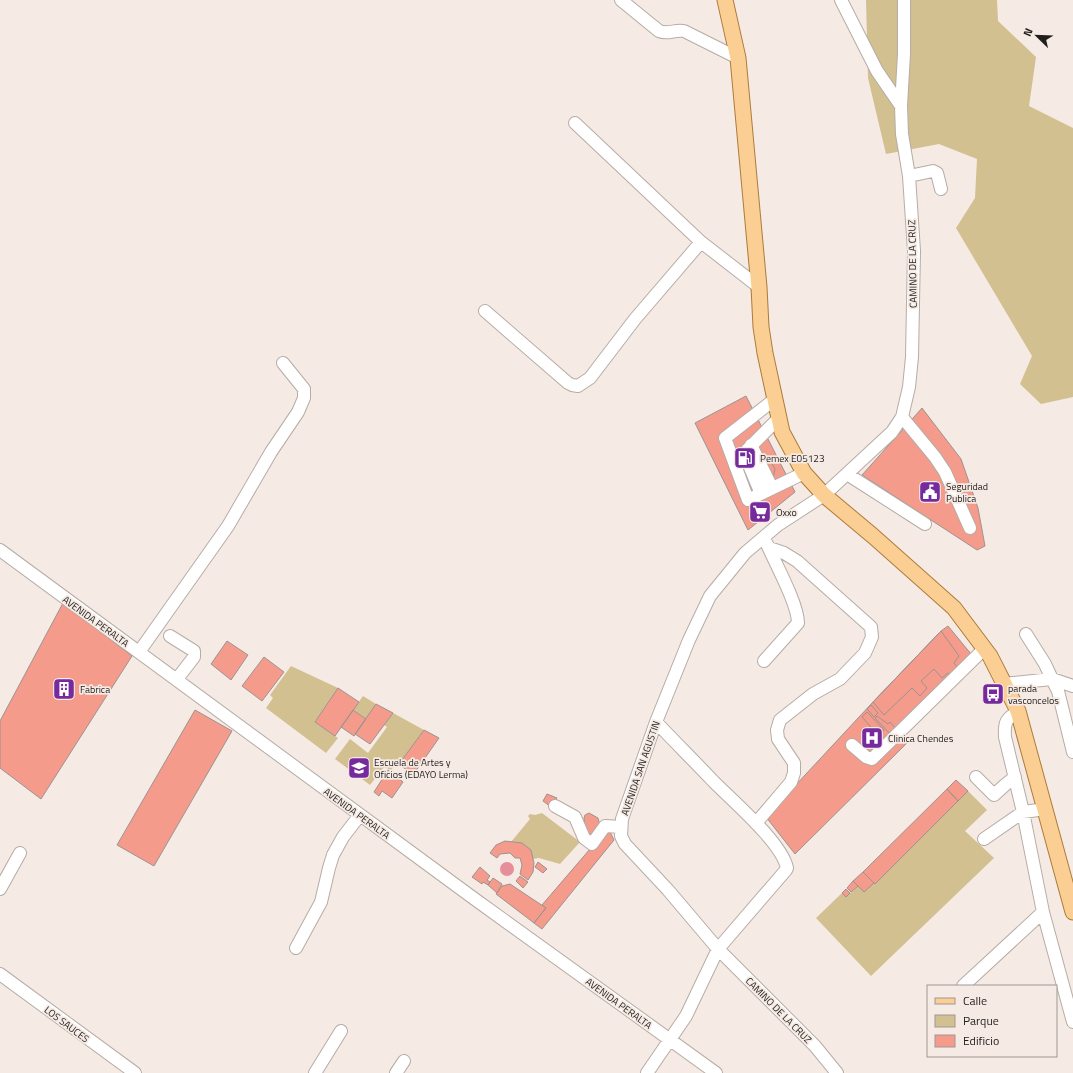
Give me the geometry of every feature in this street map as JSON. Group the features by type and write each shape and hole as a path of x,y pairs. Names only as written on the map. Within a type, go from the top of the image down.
{"main road":[{"path":"726,0 738,58 759,287 761,327 782,432 804,473 824,494 954,608 985,648 1018,711 1073,912"}],"street":[{"path":"621,0 655,29 662,32 671,32 676,30 684,31 738,58"},
{"path":"841,0 877,71 901,106"},
{"name":"CAMINO DE LA CRUZ","path":"824,494 892,432 902,417 909,387 912,357 914,251 909,176 902,134 901,106 904,54 904,0"},
{"path":"575,123 701,242 759,287"},
{"path":"909,176 932,171 935,172 937,173 941,190"},
{"path":"485,311 568,383 578,386 590,378 635,319 701,242"},
{"path":"139,652 228,526 271,452 298,412 304,398 304,389 283,363"},
{"path":"775,399 725,438 748,500 804,473"},
{"path":"902,417 935,456 945,472 970,528"},
{"path":"760,494 744,453 779,418"},
{"path":"752,445 772,488"},
{"path":"847,474 925,524"},
{"name":"AVENIDA SAN AGUSTIN","path":"718,949 668,890 625,844 620,836 624,812 656,722 689,640 710,596 745,553 766,543 778,525 824,494"},
{"path":"764,661 798,623 798,616 791,597 766,543"},
{"path":"756,823 791,782 794,773 794,763 778,739 777,730 780,720 813,694 840,679 865,653 872,637 871,627 797,561 766,543"},
{"name":"AVENIDA PERALTA","path":"0,550 360,815 716,1073"},
{"path":"1026,634 1045,664 1058,691 1073,752"},
{"path":"170,636 194,651 194,657 176,679"},
{"path":"852,745 866,757 872,759 985,648"},
{"path":"1003,684 1052,679 1073,686"},
{"path":"1018,711 1006,720 1004,728 1043,912 1073,1022"},
{"path":"647,1073 686,1016 718,949 787,868 786,863 778,850 756,823 656,722"},
{"path":"976,777 994,795 1015,777"},
{"path":"555,806 575,817 584,838 592,844 605,826 621,827"},
{"path":"984,839 1023,812 1046,809"},
{"path":"296,948 321,902 333,856 343,837 360,815"},
{"path":"0,889 20,853"},
{"path":"964,985 1043,912"},
{"name":"CAMINO DE LA CRUZ","path":"718,949 815,1046 837,1073"},
{"name":"LOS SAUCES","path":"0,974 134,1073"},
{"path":"315,1073 341,1031"},
{"path":"396,1073 404,1061"}],"green space":[{"path":"866,0 997,0 998,21 1036,57 1029,106 1073,128 1073,397 1041,404 1020,384 1032,356 956,228 975,198 977,159 939,144 886,154 868,78"},
{"path":"291,666 338,688 315,722 338,738 326,753 266,708 273,698 270,695"},
{"path":"363,696 376,704 366,719 353,710"},
{"path":"393,713 424,730 399,764 397,763 391,770 384,767 370,785 335,759 350,739 368,753 387,727 384,725"},
{"path":"968,791 987,810 965,831 994,858 871,976 816,918 842,893 846,897"},
{"path":"542,813 580,842 560,864 539,858 533,859 526,846 520,843 511,842 530,819 528,816 530,814 535,815"}],"shaded area":[{"path":"507,862 512,864 514,869 512,874 507,876 502,874 500,869 502,864"}],"building":[{"name":"Pemex E05123","path":"746,396 795,492 748,530 695,423"},
{"name":"Seguridad Publica","path":"922,408 961,459 978,508 985,546 977,550 862,475"},
{"path":"762,457 770,460 775,469 773,478 750,488 740,467"},
{"name":"Fabrica","path":"63,603 132,656 41,799 0,768 0,721"},
{"name":"Clinica Chendes","path":"948,626 976,660 901,734 908,742 795,854 766,817 873,702 941,631"},
{"path":"941,631 959,656 954,663 960,670 953,677 948,673 942,678 934,669 921,681 927,688 920,696 912,688 884,715 873,702"},
{"path":"227,641 248,655 231,680 211,664"},
{"path":"264,657 284,672 262,701 242,686"},
{"path":"338,688 359,702 335,736 315,722"},
{"path":"376,704 393,713 370,744 355,734"},
{"path":"871,705 878,713 874,717 867,709"},
{"path":"195,710 232,731 154,866 117,845"},
{"path":"353,710 366,719 354,736 341,727"},
{"path":"867,712 884,730 879,736 862,717"},
{"path":"877,716 888,724 890,722 896,729 890,734 875,718"},
{"path":"424,730 439,738 413,775 399,764"},
{"path":"388,770 403,782 392,798 382,791 379,796 374,792"},
{"path":"956,780 968,791 958,801 947,789"},
{"path":"947,789 958,801 875,884 863,872"},
{"path":"547,794 557,798 551,807 543,801"},
{"path":"589,813 598,818 599,822 603,825 592,839 586,833 584,818 585,815"},
{"path":"608,828 614,840 542,929 534,923 546,908 542,905"},
{"path":"505,841 522,843 531,850 534,863 533,872 528,880 520,874 522,865 520,858 515,858 510,853 500,854 497,858 490,853 496,845"},
{"path":"538,862 547,869 543,873 535,867"},
{"path":"480,867 490,876 487,880 490,882 488,885 483,882 482,884 472,877"},
{"path":"863,872 874,883 864,892 853,881"},
{"path":"520,876 528,882 523,888 516,881"},
{"path":"493,878 502,884 497,893 488,885"},
{"path":"853,881 858,886 851,892 847,888"},
{"path":"510,884 546,908 534,923 496,894 502,886"},
{"path":"846,889 850,893 846,897 842,893"}],"place":[{"name":"Pemex E05123","path":"745,458"},
{"name":"Seguridad Publica","path":"930,492"},
{"name":"Oxxo","path":"760,512"},
{"name":"Fabrica","path":"64,689"},
{"name":"parada vasconcelos","path":"993,694"},
{"name":"Clinica Chendes","path":"872,738"},
{"name":"Escuela de Artes y Oficios (EDAYO Lerma)","path":"359,768"}]}
